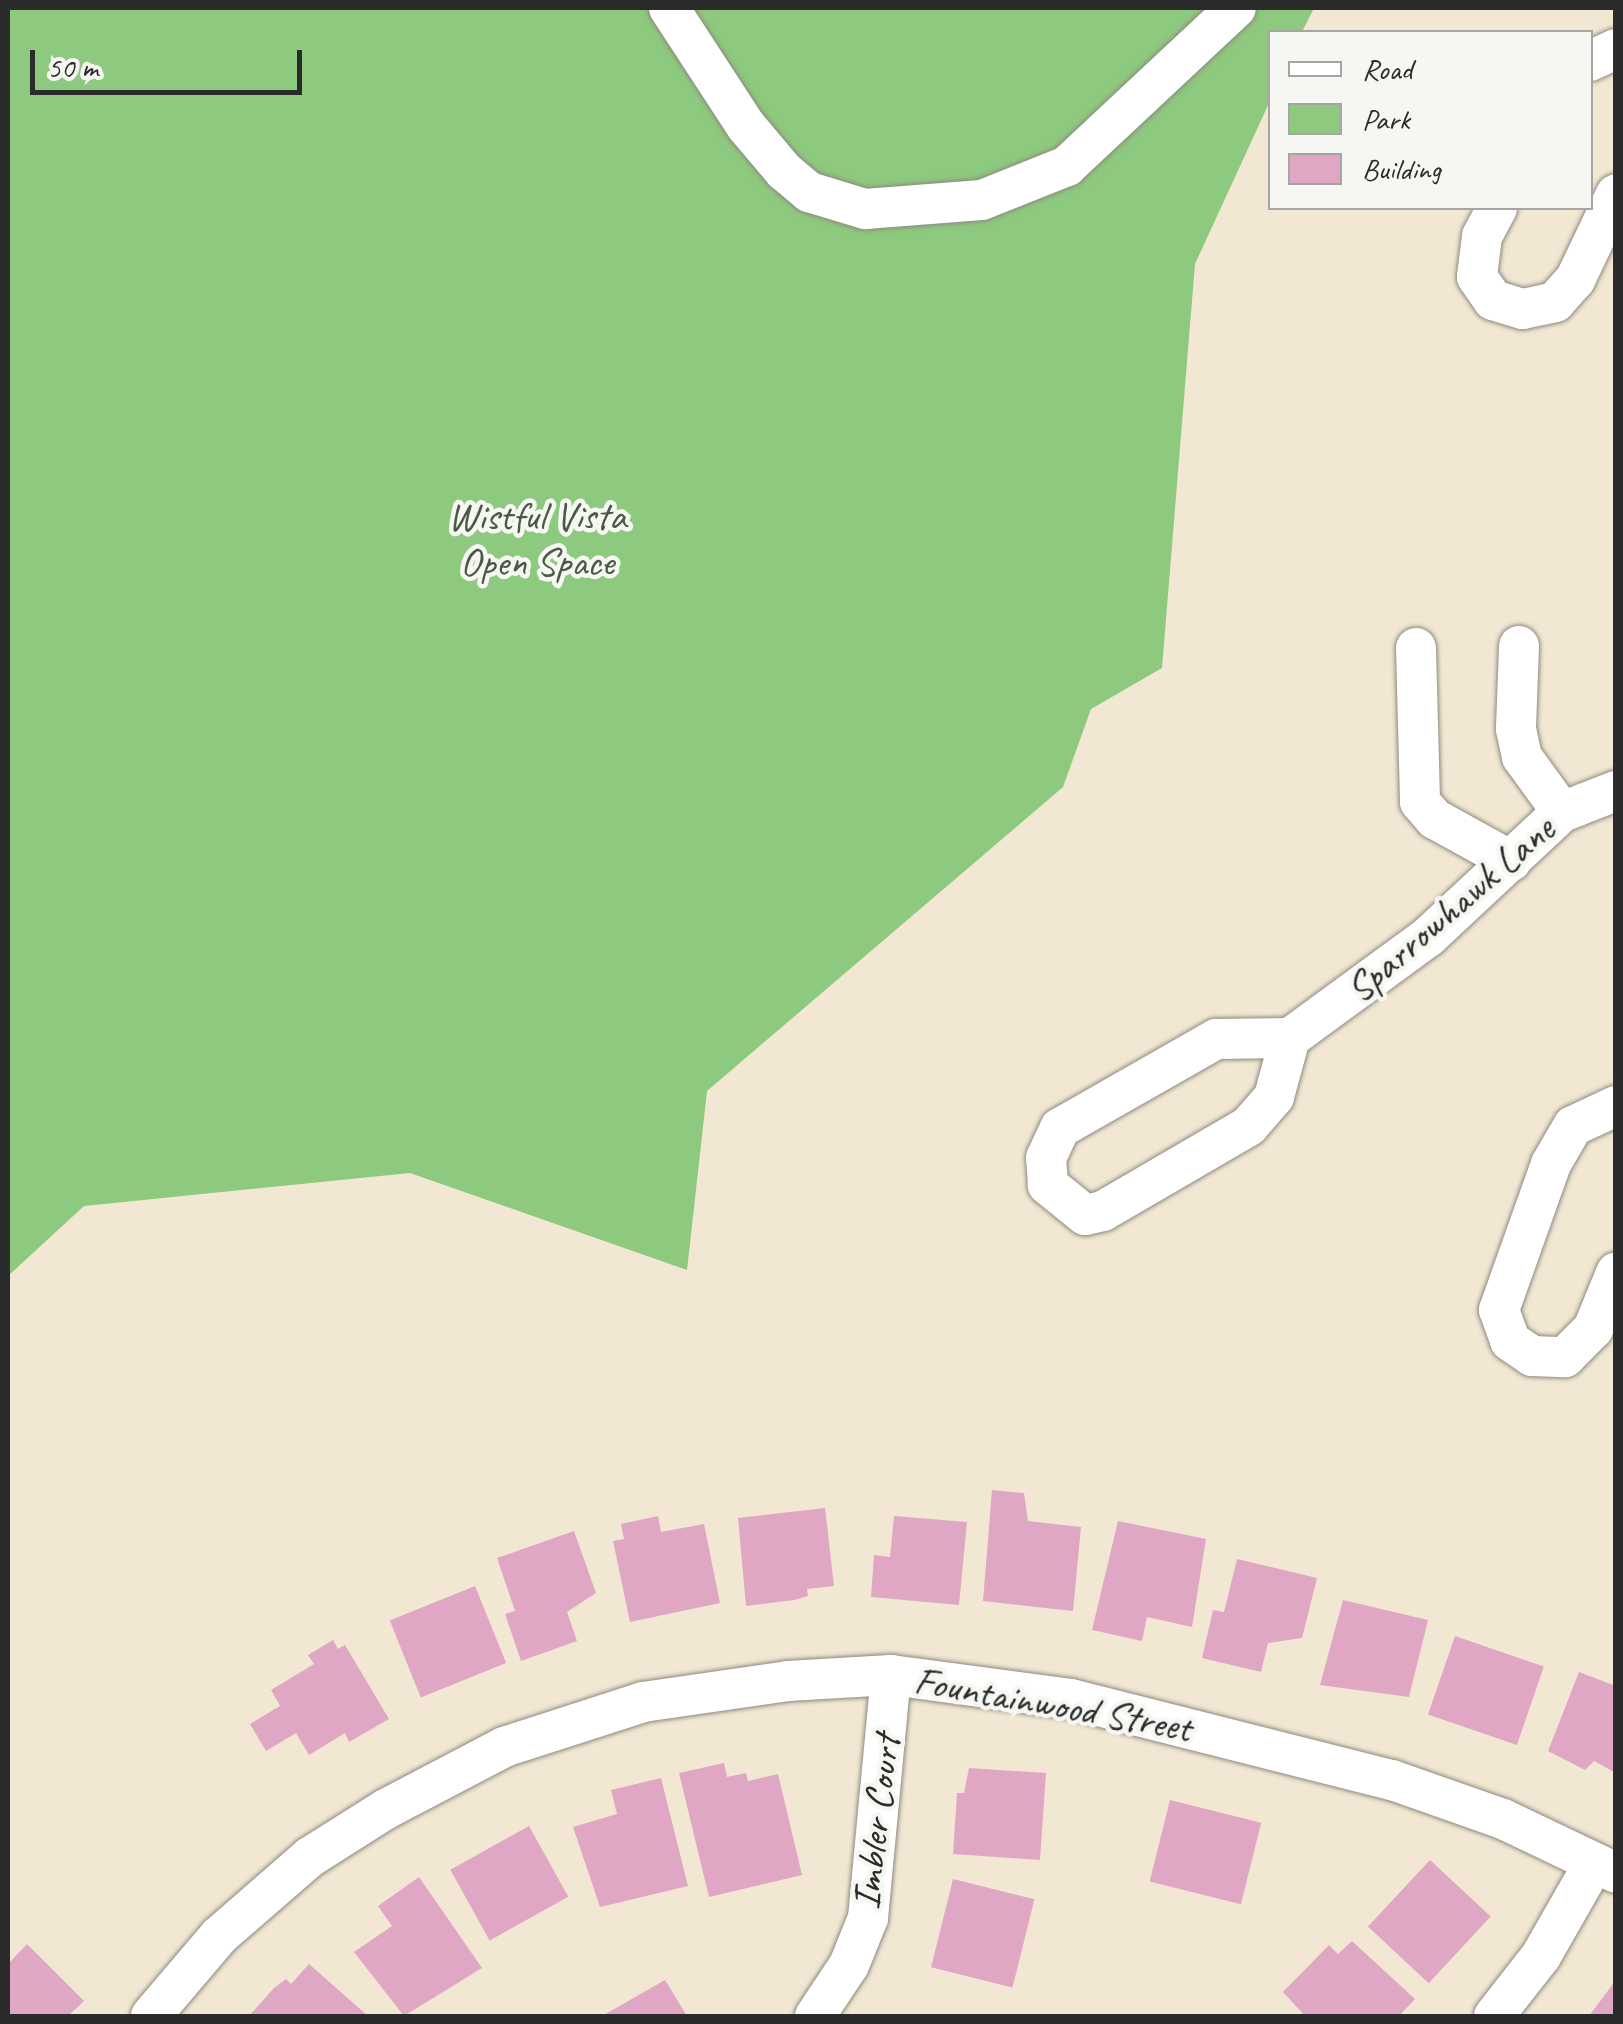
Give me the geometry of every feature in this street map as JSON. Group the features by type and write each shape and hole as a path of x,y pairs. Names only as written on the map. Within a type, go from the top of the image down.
{"street":[{"path":"669,8 746,126 784,171 809,192 864,209 982,200 1067,166 1236,8"},
{"path":"1495,210 1482,236 1477,277 1493,300 1523,308 1555,302 1575,280 1616,194"},
{"path":"1519,646 1516,729 1522,758 1562,812"},
{"path":"1416,648 1420,802 1435,819 1511,861"},
{"name":"Sparrowhawk Lane","path":"1290,1038 1380,977 1562,812 1616,792"},
{"path":"1290,1038 1274,1097 1250,1126 1103,1211 1085,1215 1048,1184 1046,1158 1060,1128 1216,1039 1290,1038"},
{"path":"1616,1106 1573,1126 1551,1164 1498,1310 1510,1341 1532,1356 1565,1357 1593,1330 1616,1273"},
{"name":"Fountainwood Street","path":"151,2016 218,1936 310,1857 504,1747 642,1702 788,1681 891,1675 1071,1699 1263,1745 1466,1806 1605,1868"},
{"name":"Imbler Court","path":"815,2016 849,1965 868,1918 877,1875 891,1675"},
{"path":"1494,2016 1605,1868"}],"green space":[{"name":"Wistful Vista Open Space","path":"8,8 1314,8 1303,30 1268,30 1268,105 1195,264 1162,668 1091,709 1063,787 707,1091 687,1270 410,1173 84,1206 8,1276"}],"building":[{"path":"992,1490 1024,1493 1028,1521 1081,1527 1073,1611 983,1601"},
{"path":"825,1508 834,1586 807,1589 808,1596 794,1600 746,1606 738,1518"},
{"path":"658,1516 661,1532 704,1524 720,1603 630,1622 613,1541 624,1539 621,1524"},
{"path":"894,1516 967,1522 959,1605 871,1597 874,1555 890,1557"},
{"path":"1118,1521 1206,1539 1192,1627 1147,1617 1142,1641 1092,1630"},
{"path":"574,1531 596,1593 567,1612 577,1641 521,1661 505,1614 515,1611 497,1558"},
{"path":"1237,1559 1317,1578 1302,1638 1268,1643 1261,1672 1202,1658 1213,1610 1224,1612"},
{"path":"475,1586 506,1663 421,1697 390,1620"},
{"path":"1343,1600 1428,1620 1409,1697 1320,1685"},
{"path":"1455,1636 1544,1667 1517,1745 1428,1714"},
{"path":"333,1640 338,1649 345,1645 389,1719 349,1742 345,1733 309,1755 296,1733 266,1751 250,1724 280,1706 271,1690 314,1664 308,1655"},
{"path":"1579,1672 1616,1686 1616,1773 1594,1761 1585,1770 1548,1751"},
{"path":"724,1763 727,1777 746,1773 748,1781 778,1774 802,1875 709,1897 679,1773"},
{"path":"969,1768 1046,1773 1040,1860 953,1854 957,1793 964,1793"},
{"path":"661,1778 688,1886 600,1907 573,1827 617,1814 611,1790"},
{"path":"1170,1800 1261,1823 1241,1904 1150,1882"},
{"path":"529,1826 568,1897 490,1940 450,1870"},
{"path":"1430,1860 1491,1917 1429,1983 1368,1927"},
{"path":"419,1877 482,1968 404,2016 354,1952 392,1926 378,1906"},
{"path":"953,1879 1035,1899 1012,1988 931,1967"},
{"path":"1352,1941 1415,1999 1399,2016 1305,2016 1283,1992 1329,1945 1338,1954"},
{"path":"27,1944 84,2001 68,2016 8,2016 8,1964"},
{"path":"309,1964 368,2016 249,2016 274,1988 286,1979 291,1984"},
{"path":"665,1980 687,2016 602,2016"},
{"path":"1616,1980 1616,2016 1589,2016"}]}
